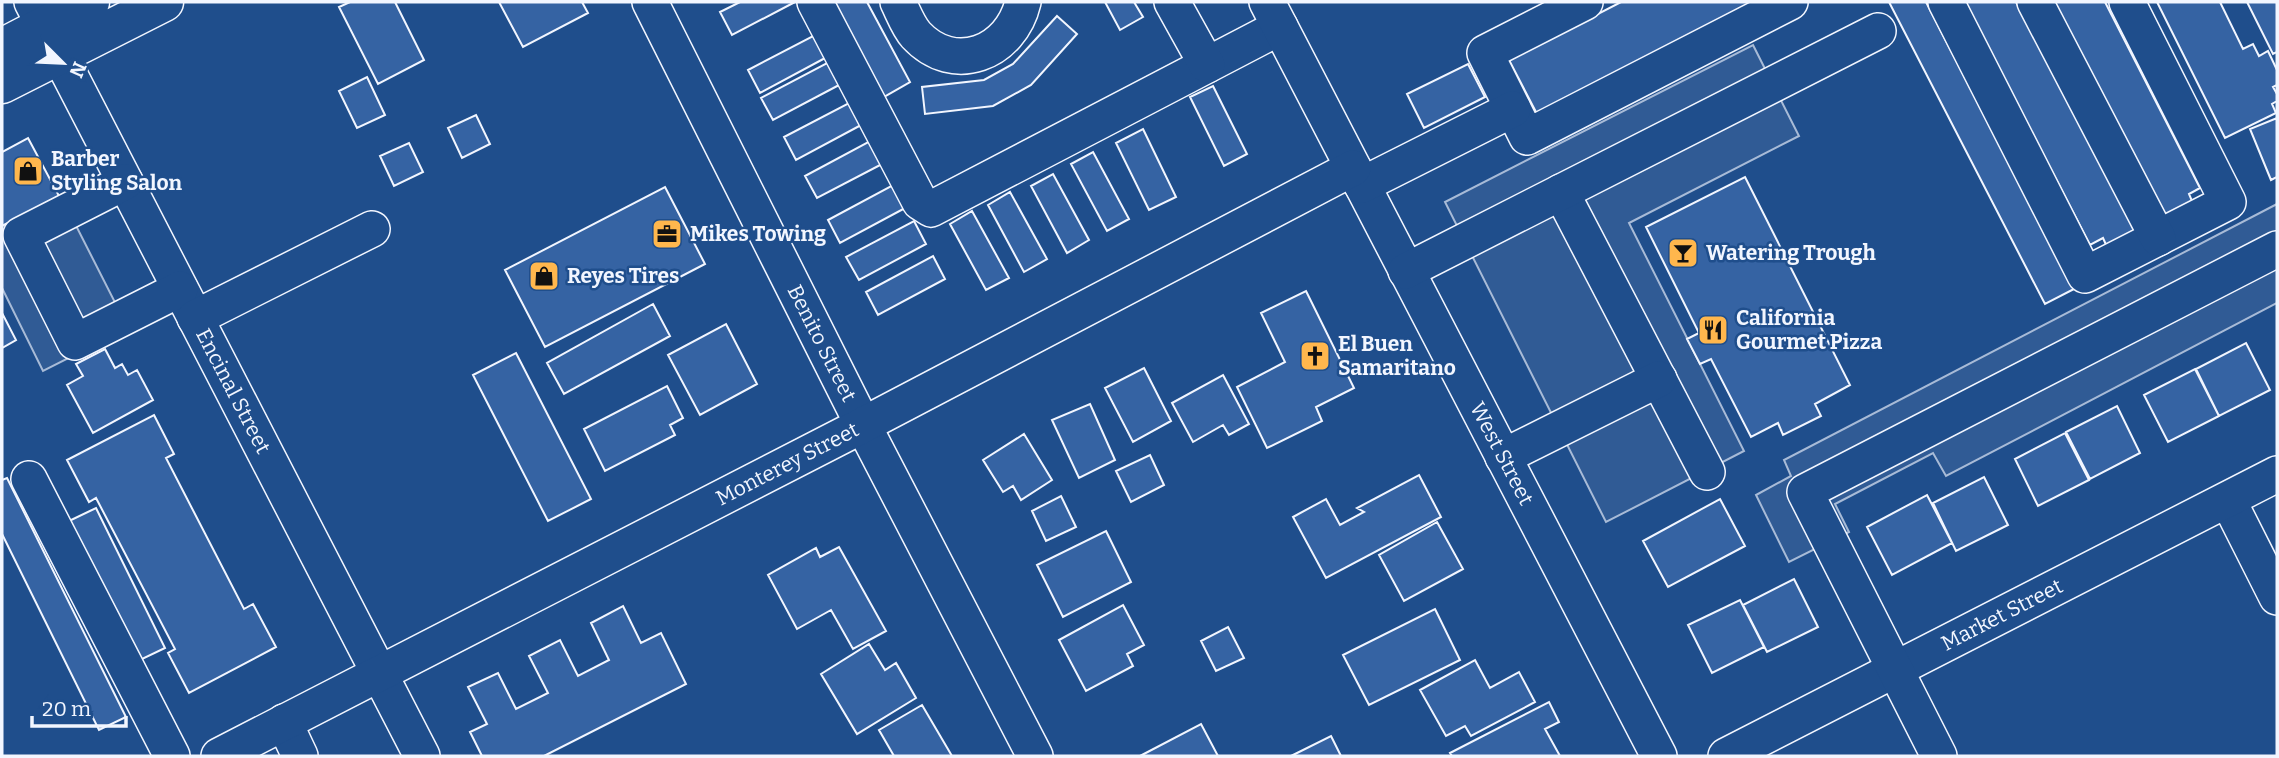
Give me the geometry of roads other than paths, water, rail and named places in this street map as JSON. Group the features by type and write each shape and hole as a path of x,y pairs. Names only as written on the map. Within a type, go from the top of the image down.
{"main road":[{"path":"2,48 90,2"},
{"path":"2,84 45,27 164,2"}],"street":[{"name":"Benito Street","path":"650,2 863,425 1035,756"},
{"path":"815,2 920,202 931,209 1207,65 1273,14"},
{"path":"898,2 915,34 931,47 950,55 971,55 992,49 1008,35 1019,18 1023,2"},
{"path":"1172,2 1207,65"},
{"path":"1585,2 1485,53 1527,136 1790,2"},
{"path":"1946,2 2085,275 2228,202 2127,2"},
{"path":"2035,2 2158,238"},
{"name":"West Street","path":"1273,14 1658,756"},
{"name":"Encinal Street","path":"45,27 422,756"},
{"path":"1406,271 1878,31"},
{"name":"Monterey Street","path":"219,756 863,425 1358,177 1513,109"},
{"path":"125,182 21,235 75,342 188,304 372,229"},
{"path":"1561,192 1707,472"},
{"path":"1939,756 1805,492 2277,248"},
{"path":"1503,457 1659,379"},
{"name":"Market Street","path":"1726,756 2277,474"},
{"path":"29,479 172,756"},
{"path":"2228,500 2277,597"},
{"path":"284,722 300,756"}],"place":[{"name":"Barber Styling Salon","path":"28,171"},
{"name":"Mikes Towing","path":"667,234"},
{"name":"Watering Trough","path":"1683,253"},
{"name":"Reyes Tires","path":"544,276"},
{"name":"California Gourmet Pizza","path":"1713,330"},
{"name":"El Buen Samaritano","path":"1315,356"}]}
